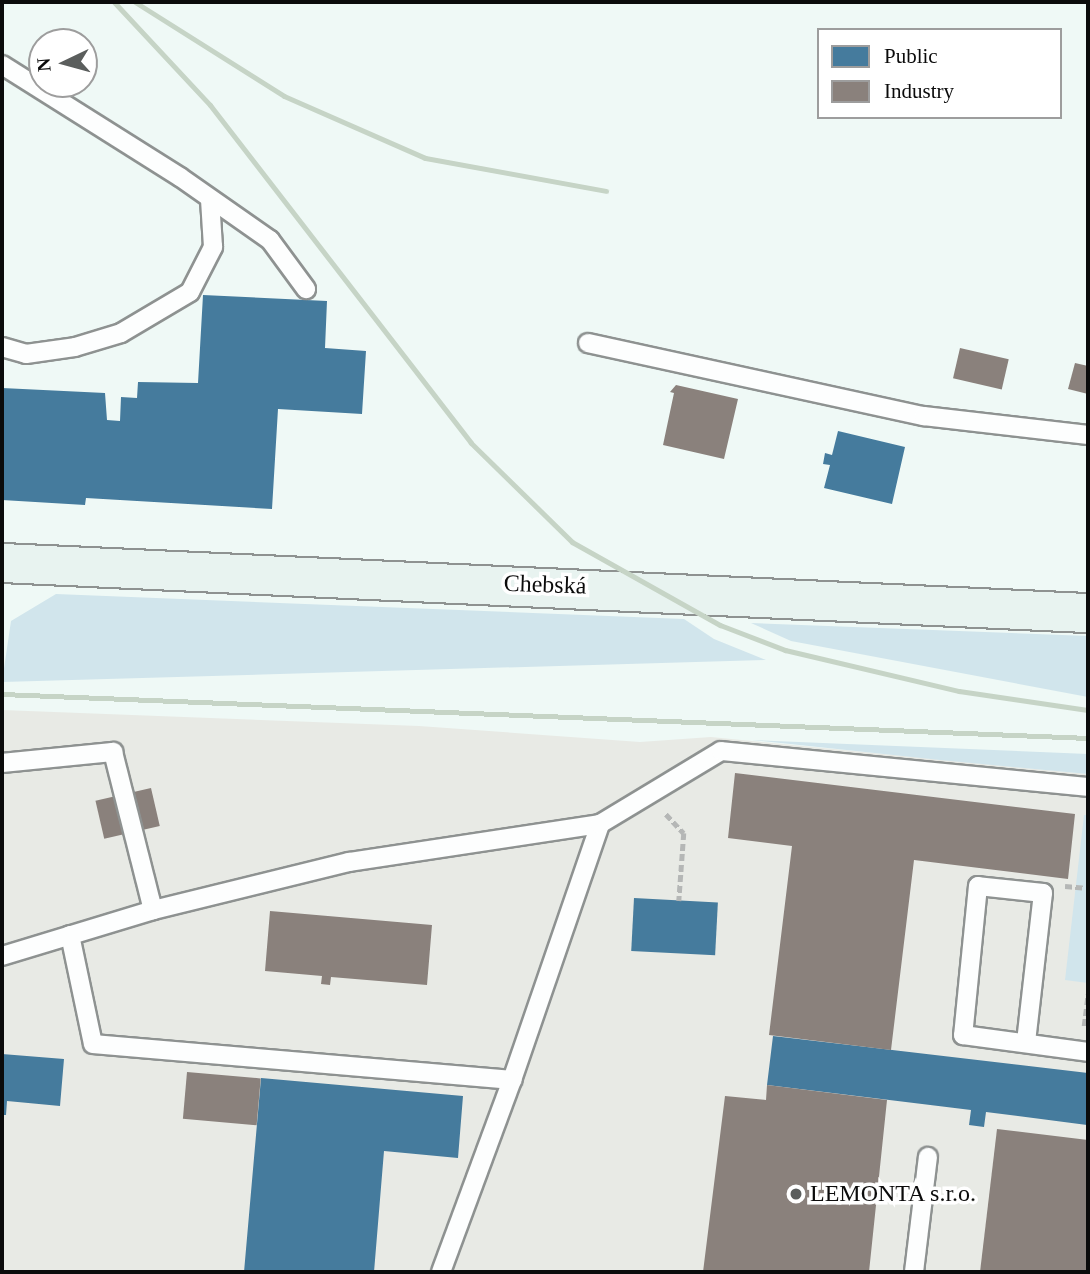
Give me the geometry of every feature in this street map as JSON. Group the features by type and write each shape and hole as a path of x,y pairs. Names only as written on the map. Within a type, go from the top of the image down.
{"street":[{"name":"Chebská","path":"2,563 1088,613"}],"lane":[{"path":"2,65 270,240 306,289"},
{"path":"2,347 26,354 98,340 121,333 190,292 213,247 210,199"},
{"path":"588,343 924,416 1088,435"},
{"path":"2,763 113,751 153,910"},
{"path":"2,956 153,910 349,862 600,824 721,751 1088,787"},
{"path":"441,1272 512,1080 600,824"},
{"path":"1026,1042 1044,893 978,886 963,1035 1026,1042 1086,1045"},
{"path":"70,935 93,1044 512,1080"},
{"path":"914,1272 928,1157"}],"path":[{"path":"649,795 684,833 679,901"},
{"path":"1069,886 1088,888"},
{"path":"1086,1045 1088,994"}],"shaded area":[{"path":"56,594 684,619 714,639 766,660 2,682 11,621"},
{"path":"751,623 1088,636 1088,697 791,641"},
{"path":"2,710 419,726 640,742 711,737 1088,774 1088,1272 2,1272"},
{"path":"752,740 1088,754 1088,774 940,760"},
{"path":"1084,815 1088,815 1088,983 1065,980"}],"building: Public":[{"path":"203,295 327,301 325,348 366,351 362,414 278,409 272,509 86,498 85,505 2,500 2,388 105,393 107,420 120,421 121,397 137,398 138,382 198,383"},
{"path":"838,431 905,447 892,504 824,488 830,465 823,464 825,453 832,455"},
{"path":"634,898 718,902 715,955 631,951"},
{"path":"773,1036 1088,1073 1087,1125 986,1112 984,1127 969,1125 971,1110 767,1085"},
{"path":"2,1054 64,1059 60,1106 7,1101 6,1115 2,1115"},
{"path":"261,1078 463,1096 458,1158 384,1151 374,1272 244,1272"}],"building: Industry":[{"path":"960,348 1009,359 1002,389 953,378"},
{"path":"1075,363 1088,366 1088,394 1068,389"},
{"path":"676,385 738,399 724,459 663,445 674,393 670,392"},
{"path":"735,773 1075,814 1068,879 914,860 891,1050 769,1035 792,846 728,838"},
{"path":"151,788 160,826 104,839 95,801"},
{"path":"270,911 432,925 427,985 331,977 330,985 321,984 322,976 265,971"},
{"path":"187,1072 261,1078 257,1125 183,1119"},
{"name":"LEMONTA s.r.o.","path":"767,1085 887,1100 869,1272 703,1272 725,1096 766,1100"},
{"path":"997,1129 1088,1140 1088,1272 980,1272"}],"railway":[{"path":"114,2 210,105 471,443 572,542 720,625 785,650 959,691 1088,710"},
{"path":"135,2 284,96 425,158 606,191"},
{"path":"2,694 1088,738"}],"place":[{"name":"LEMONTA s.r.o.","path":"796,1194"}]}
